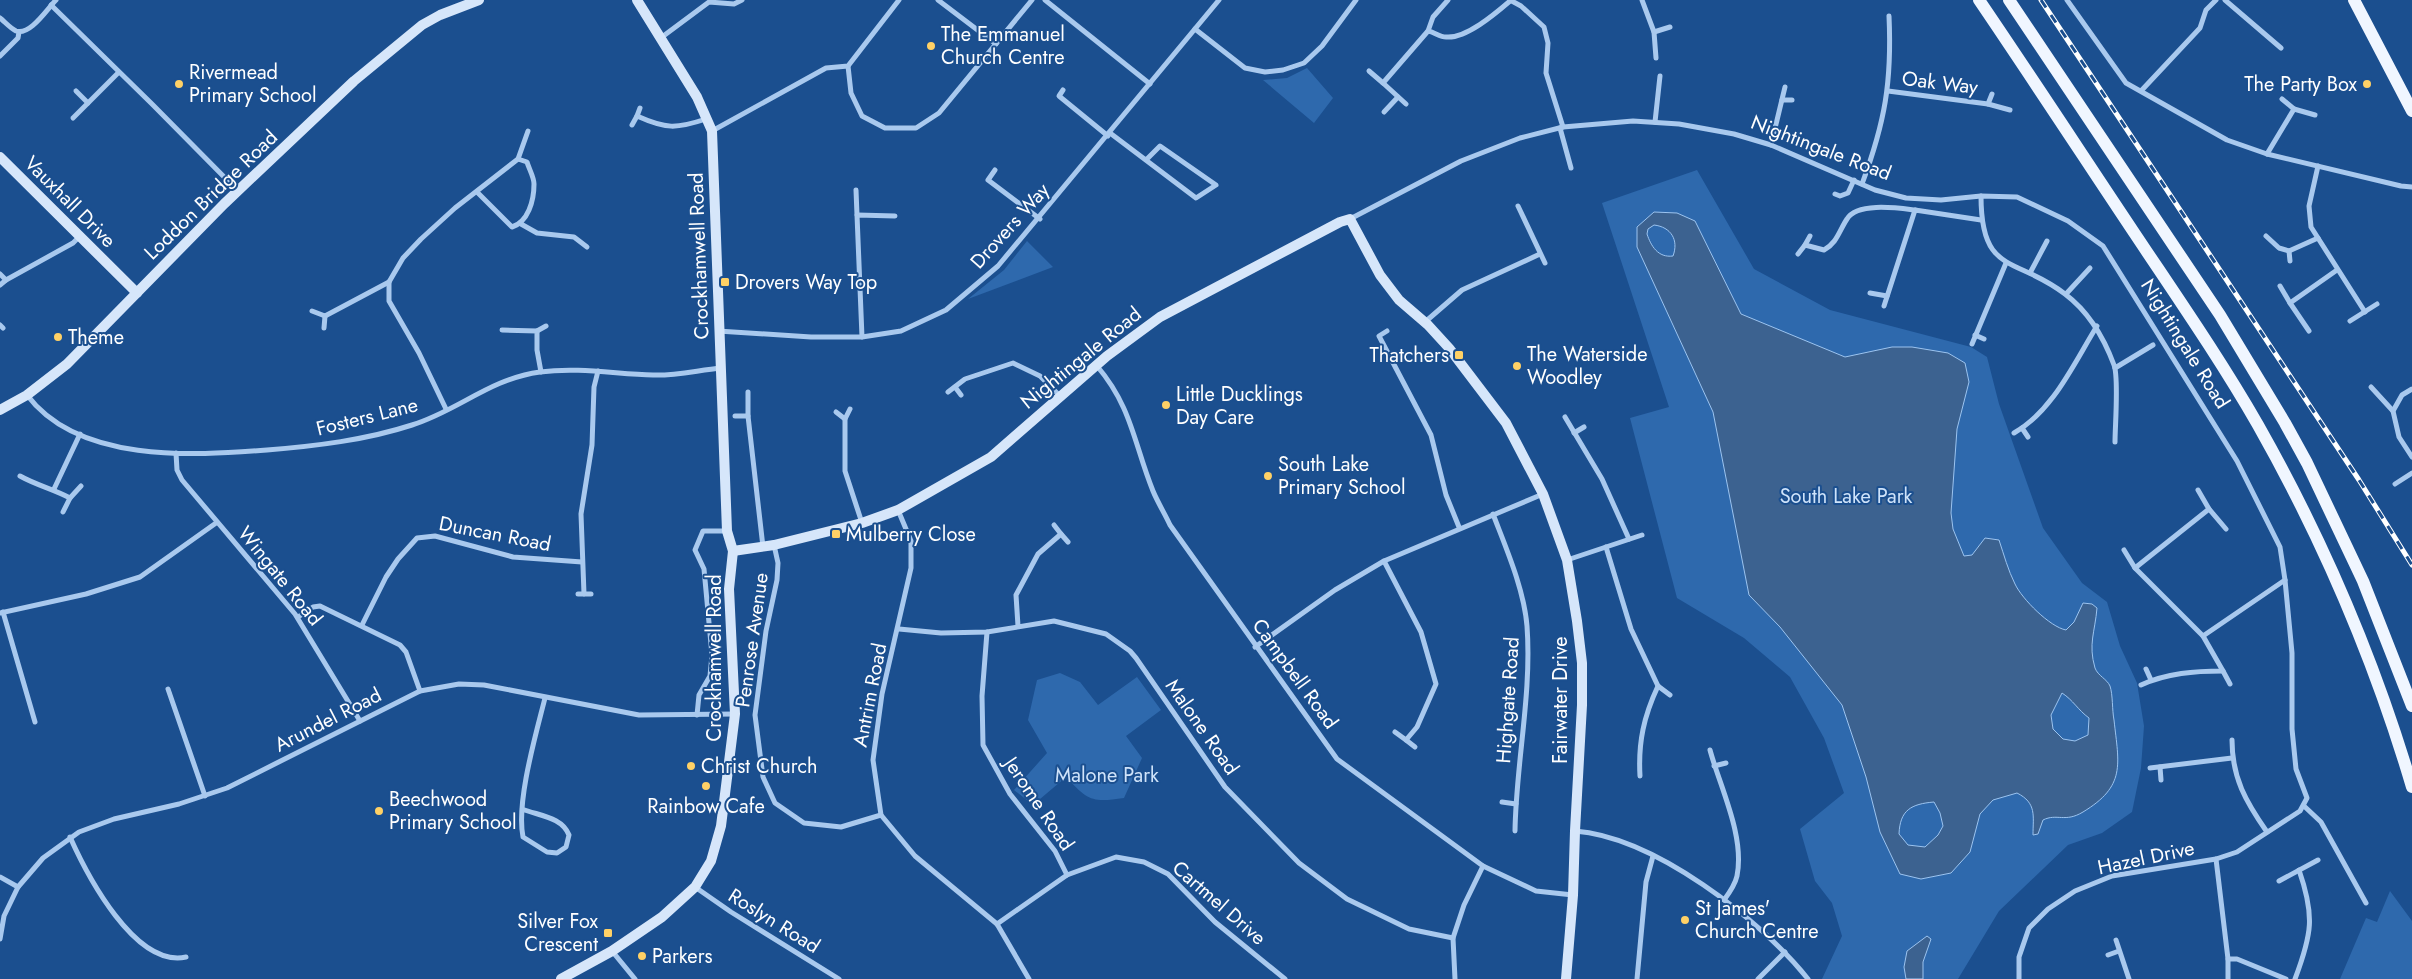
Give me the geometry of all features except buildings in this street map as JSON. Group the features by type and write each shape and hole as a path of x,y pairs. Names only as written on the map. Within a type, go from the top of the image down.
{"main road":[{"path":"1979,0 2190,316 2258,426 2293,491 2346,606 2390,721 2412,787"},
{"path":"2009,0 2220,315 2281,416 2307,463 2363,581 2412,706"},
{"path":"2354,0 2412,111"}],"street":[{"path":"0,18 13,30 19,32 28,29 56,0"},
{"name":"Loddon Bridge Road","path":"0,410 27,395 67,364 238,192 354,81 422,25 440,15 479,0"},
{"name":"Crockhamwell Road","path":"561,979 612,951 662,917 695,887 711,861 721,826 734,714 729,589 733,550 727,531 712,131 697,97 662,37 637,0"},
{"path":"662,37 710,1 734,4 742,0"},
{"path":"899,0 848,66 851,93 862,116 886,128 916,128 940,113 1032,0"},
{"path":"938,0 996,44"},
{"path":"1045,0 1150,84"},
{"name":"Drovers Way","path":"718,331 811,337 862,337 901,331 946,310 998,266 1040,218 1219,0"},
{"path":"1195,29 1245,68 1264,72 1283,70 1304,64 1322,46 1356,0"},
{"path":"1383,83 1428,31 1433,17 1448,0"},
{"path":"1428,31 1443,37 1453,36 1482,23 1510,0 1520,6 1544,28 1548,43 1546,72 1562,127 1571,168"},
{"path":"1642,0 1654,32 1656,58"},
{"path":"2067,0 2126,83 2227,140 2267,154 2412,187"},
{"path":"2141,91 2200,28 2206,10 2216,0"},
{"path":"2225,0 2281,48"},
{"path":"51,6 152,104 238,192"},
{"path":"1862,184 1873,153 1888,91 1889,16"},
{"path":"1654,32 1670,28"},
{"path":"0,56 18,38 19,32"},
{"path":"712,131 826,68 848,66"},
{"path":"1370,71 1406,104"},
{"path":"73,118 118,73"},
{"path":"1655,122 1660,76"},
{"path":"1771,146 1785,86"},
{"path":"1054,102 1063,90"},
{"path":"76,91 88,103"},
{"name":"Oak Way","path":"1888,91 1988,104 2010,110"},
{"name":"Oak Way","path":"1988,104 1992,94"},
{"path":"1059,96 1196,198 1218,185 1160,146 1146,160"},
{"path":"1384,112 1398,97"},
{"path":"2282,99 2294,109 2315,115"},
{"path":"1782,100 1792,100"},
{"path":"632,125 640,108"},
{"path":"2267,154 2294,109"},
{"path":"637,116 660,126 683,126 707,119"},
{"name":"Nightingale Road","path":"733,550 769,546 862,523 898,510 991,457 1107,356 1160,317 1340,222 1350,219 1461,161 1520,138 1562,127 1601,123 1655,122 1679,124 1734,134 1771,146 1862,184 1906,198 1941,200 1981,196 2018,197 2068,221 2103,246 2237,461 2280,547 2292,653 2292,730 2296,769 2307,798 2304,806"},
{"path":"446,410 419,353 389,301 389,282 402,258 421,239 455,208 518,159 528,131"},
{"name":"Vauxhall Drive","path":"0,158 137,293"},
{"path":"477,192 512,227 521,224 529,211 534,184 527,162 518,159"},
{"path":"2318,166 2309,213 2311,227 2365,312"},
{"path":"995,170 988,180 1040,218"},
{"path":"1836,194 1840,196 1848,193 1854,180"},
{"path":"856,190 862,337"},
{"path":"1981,196 1981,220 1987,239 1996,255 2006,263 2030,273 2066,294 2097,326 2115,368 2115,442"},
{"path":"1518,206 1545,263"},
{"path":"1805,245 1824,250 1834,245 1848,216 1858,210 1884,208 1915,210 1981,220"},
{"path":"1884,306 1915,210"},
{"path":"857,215 896,216"},
{"name":"Fairwater Drive","path":"1350,219 1385,282 1400,302 1425,322 1450,348 1497,410 1516,440 1543,494 1566,560 1574,596 1582,663 1582,705 1574,831 1574,895 1566,979"},
{"path":"521,224 537,233 574,237 587,247"},
{"path":"1798,254 1810,236"},
{"path":"2266,236 2279,248 2289,251 2318,238"},
{"path":"0,286 6,280 73,243 79,237"},
{"path":"2030,273 2047,241"},
{"path":"2289,251 2290,261"},
{"path":"1425,322 1462,290 1540,254"},
{"path":"1972,344 2006,263"},
{"path":"2066,294 2090,268"},
{"path":"2290,303 2337,270"},
{"path":"0,274 6,280"},
{"path":"312,311 326,316 389,282"},
{"path":"2280,286 2309,330"},
{"path":"1870,293 1887,296"},
{"path":"2350,321 2377,304"},
{"path":"324,328 326,316"},
{"path":"502,330 536,331 546,326"},
{"path":"2014,433 2022,428 2050,401 2097,326"},
{"path":"536,331 541,372"},
{"path":"1387,331 1379,336 1431,435 1446,495 1459,528"},
{"path":"1975,335 1984,339"},
{"path":"2115,368 2153,346"},
{"path":"948,392 965,379 1014,363 1040,376 1060,396"},
{"name":"Campbell Road","path":"1097,366 1116,390 1124,405 1153,492 1170,525 1255,647 1337,759 1483,866 1536,891 1574,895"},
{"name":"Fosters Lane","path":"27,395 44,413 80,434 123,448 176,453 217,454 323,445 413,425 503,380 541,372 598,371 653,375 721,368"},
{"name":"Duncan Road","path":"584,594 582,514 592,445 594,387 598,371"},
{"path":"955,387 961,395"},
{"path":"2371,387 2393,411 2399,437 2412,457"},
{"path":"2393,411 2402,395 2412,389"},
{"name":"Penrose Avenue","path":"748,392 748,416 769,546 778,563 777,580 766,631 755,715 763,777 775,803 804,823 841,827 880,815"},
{"path":"850,408 844,419 845,471 862,523"},
{"path":"836,412 844,419"},
{"path":"734,416 748,416"},
{"path":"1565,417 1602,479 1629,539"},
{"path":"1574,433 1584,427"},
{"path":"2022,428 2028,437"},
{"path":"54,490 80,434"},
{"name":"Wingate Road","path":"176,453 177,470 182,480 216,523 298,617 360,721"},
{"path":"2396,484 2412,473"},
{"path":"20,476 38,486 54,490 70,498"},
{"path":"63,512 70,498 81,486"},
{"path":"2198,490 2209,509 2226,529"},
{"path":"1255,647 1335,590 1384,561 1543,494"},
{"path":"2135,568 2209,509"},
{"name":"Antrim Road","path":"880,815 873,760 882,694 899,629 911,568 911,541 898,510"},
{"name":"Highgate Road","path":"1493,514 1515,573 1527,625 1526,682 1516,804 1516,831"},
{"path":"35,722 2,612 86,594 140,577 216,523"},
{"path":"1054,525 1068,542"},
{"name":"Crockhamwell Road","path":"697,714 699,694 710,676 712,655 704,569 695,550 703,531 727,531"},
{"path":"1018,626 1016,595 1038,554 1061,534"},
{"path":"1566,560 1642,535"},
{"name":"Duncan Road","path":"362,625 386,577 398,559 417,538 435,536 513,557 582,562"},
{"path":"1606,547 1631,629 1658,686 1670,695"},
{"path":"2124,550 2135,568 2203,636 2230,684"},
{"path":"1384,561 1421,632 1436,684 1417,727 1406,740"},
{"path":"2203,636 2285,580"},
{"path":"578,594 591,594"},
{"path":"298,617 312,606 320,606 362,625 400,646 406,652 420,691"},
{"name":"Malone Road","path":"899,629 941,633 987,632 1054,621 1106,634 1130,651 1136,658 1225,787 1299,863 1347,899 1409,930 1453,938"},
{"name":"Jerome Road","path":"987,632 982,696 983,745 1010,794 1055,851 1067,875"},
{"path":"2146,669 2151,680"},
{"path":"2141,685 2151,680 2194,671 2223,671"},
{"name":"Arundel Road","path":"0,939 4,916 18,887 43,858 70,837 92,825 205,796 227,788 420,691 459,684 484,685 639,715 734,714"},
{"path":"1640,776 1639,756 1646,713 1658,686"},
{"path":"168,690 205,796"},
{"path":"522,809 556,819 566,826 570,835 566,847 557,853 546,852 523,837 521,826 522,809 530,762 545,698"},
{"path":"1395,732 1415,747"},
{"path":"2232,740 2232,758 2247,804 2267,832"},
{"path":"1710,750 1728,804 1739,861 1737,877 1724,900"},
{"path":"2150,768 2232,758"},
{"path":"1714,766 1726,763"},
{"path":"2160,767 2161,780"},
{"path":"1502,802 1516,804"},
{"path":"2304,806 2321,822 2366,903"},
{"name":"Hazel Drive","path":"2019,979 2019,957 2029,928 2048,910 2075,891 2112,876 2216,859 2237,852 2300,811 2304,806"},
{"path":"880,815 915,856 997,924 1029,979"},
{"path":"1574,831 1615,840 1653,856 1687,874 1759,927 1785,952 1808,979"},
{"path":"70,837 96,889 115,916 151,951 174,960 186,957"},
{"path":"1637,979 1646,882 1653,856"},
{"name":"Cartmel Drive","path":"997,924 1067,875 1116,857 1144,862 1168,874 1215,922 1285,979"},
{"name":"Hazel Drive","path":"2216,859 2228,959 2228,979"},
{"path":"2279,881 2318,860"},
{"path":"1455,979 1453,938 1464,905 1483,866"},
{"path":"2294,979 2309,938 2311,913 2298,870"},
{"path":"0,876 18,887"},
{"name":"Roslyn Road","path":"695,887 731,912 839,979"},
{"path":"2116,940 2129,979"},
{"path":"612,951 635,979"},
{"path":"2108,955 2119,951"},
{"path":"1758,979 1785,952"},
{"path":"2228,959 2237,959 2286,979"}],"green space":[{"path":"1307,68 1333,98 1314,123 1263,80 1287,78"},
{"name":"South Lake Park","path":"1697,170 1754,269 1830,310 1971,347 1987,357 1999,404 2043,528 2082,583 2107,602 2120,646 2137,683 2144,726 2141,768 2132,812 2102,833 2068,845 1999,911 1958,979 1822,979 1842,936 1832,903 1815,881 1800,829 1844,793 1824,738 1790,677 1744,638 1677,598 1630,418 1669,407 1602,203"},
{"path":"1027,241 1053,267 968,299 1004,270"},
{"name":"Malone Park","path":"1060,673 1080,682 1098,705 1137,677 1161,710 1126,736 1142,758 1124,798 1097,800 1091,798 1080,791 1066,777 1033,805 1014,790 1047,753 1028,720 1037,680"},
{"path":"2390,891 2412,921 2412,979 2340,979 2366,918 2377,922"}],"shaded area":[{"path":"1654,212 1677,213 1695,221 1741,314 1845,357 1892,347 1912,347 1948,353 1965,363 1969,382 1957,429 1951,513 1953,529 1964,556 1972,555 1985,538 1999,540 2015,584 2037,612 2052,624 2066,630 2074,622 2083,603 2092,604 2097,608 2092,645 2093,660 2096,671 2109,684 2111,690 2118,762 2113,783 2107,793 2097,802 2083,812 2071,817 2053,817 2043,820 2038,834 2033,835 2033,816 2028,801 2017,793 1993,800 1980,814 1970,852 1951,873 1921,879 1900,874 1880,832 1866,777 1842,705 1780,627 1749,595 1713,412 1637,247 1637,227","holes":["1654,225 1665,228 1672,235 1675,245 1673,256 1663,255 1653,247 1647,234 1648,229","2062,693 2089,718 2088,735 2075,741 2063,739 2053,729 2051,715","1934,802 1940,813 1943,826 1938,835 1925,847 1908,845 1899,834 1904,814 1919,804"]},
{"path":"1927,936 1931,939 1923,962 1923,979 1906,979 1904,967 1907,951"}],"railway":[{"path":"2041,0 2359,480 2412,565"}],"place":[{"name":"The Emmanuel Church Centre","path":"931,46"},
{"name":"Rivermead Primary School","path":"179,84"},
{"name":"The Party Box","path":"2367,84"},
{"name":"Drovers Way Top","path":"725,282"},
{"name":"Theme","path":"58,337"},
{"name":"Thatchers","path":"1459,355"},
{"name":"The Waterside Woodley","path":"1517,366"},
{"name":"Little Ducklings Day Care","path":"1166,405"},
{"name":"South Lake Primary School","path":"1268,476"},
{"name":"Mulberry Close","path":"836,534"},
{"name":"Christ Church","path":"691,766"},
{"name":"Rainbow Cafe","path":"706,786"},
{"name":"Beechwood Primary School","path":"379,811"},
{"name":"St James' Church Centre","path":"1685,920"},
{"name":"Silver Fox Crescent","path":"608,933"},
{"name":"Parkers","path":"642,956"}]}
